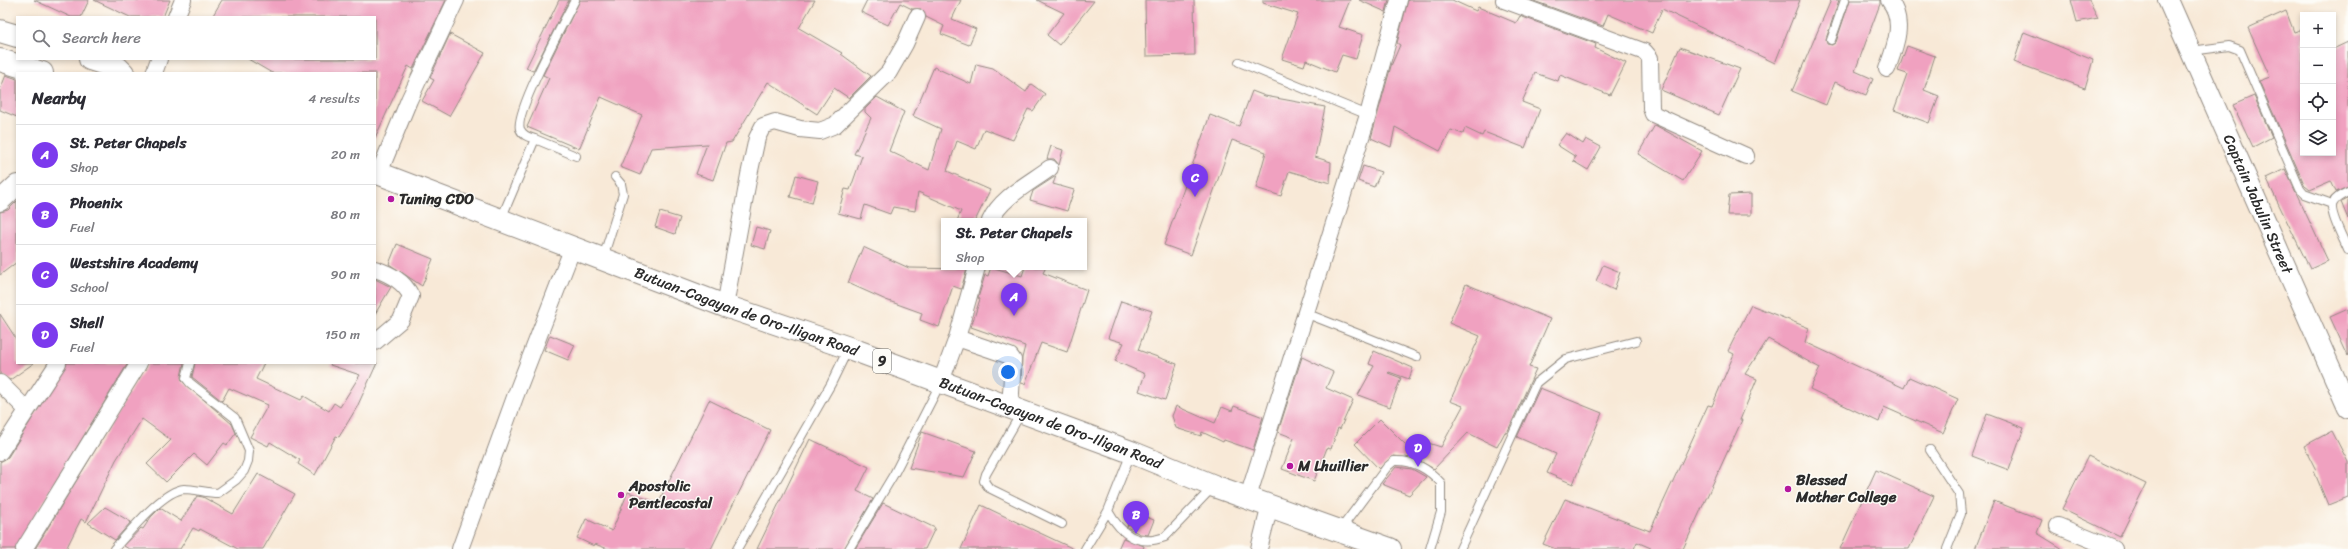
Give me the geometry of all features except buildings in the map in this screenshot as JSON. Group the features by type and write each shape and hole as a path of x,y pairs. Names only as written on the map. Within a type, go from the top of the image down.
{"highway":[{"path":"0,31 16,36"},
{"path":"0,60 39,72"},
{"path":"92,60 119,71"},
{"name":"Butuan-Cagayan de Oro-Iligan Road","path":"377,172 725,306 849,348 940,384 1131,452 1214,486 1390,549"}],"street":[{"path":"176,16 183,0"},
{"path":"377,172 456,0"},
{"path":"1248,497 1368,115 1399,0"},
{"path":"1504,0 1645,52 1650,58 1651,108 1654,114 1746,156"},
{"path":"1887,69 1898,41 1896,9 1889,0"},
{"name":"Captain Jabulin Street","path":"2168,0 2346,397"},
{"path":"725,306 749,175 758,138 763,126 775,122 800,129 820,131 835,124 888,72 905,44 917,17"},
{"path":"154,72 159,60"},
{"path":"992,218 995,211 1003,202 1050,168"},
{"path":"0,201 16,186"},
{"path":"460,549 515,397 573,247"},
{"path":"376,269 394,277 406,286 411,296 401,320 376,341"},
{"path":"940,384 957,338 976,270"},
{"path":"957,338 1010,356 1013,360 1016,411"},
{"path":"0,452 57,364"},
{"path":"24,549 138,364"},
{"path":"0,383 27,410"},
{"path":"1259,549 1270,505"},
{"path":"2058,526 2114,549"}],"lane":[{"path":"575,0 538,73 520,119 520,128 524,135 576,156"},
{"path":"1831,40 1845,0"},
{"path":"2190,51 2229,46 2240,50 2300,189 2304,194 2332,204"},
{"path":"1239,62 1368,115"},
{"path":"501,220 535,139"},
{"path":"603,259 623,194 621,184 615,177"},
{"path":"2348,192 2337,197 2332,204 2332,212 2348,250"},
{"path":"1305,313 1417,357"},
{"path":"1460,549 1536,383 1566,359 1636,341"},
{"path":"737,549 831,384 849,348"},
{"path":"114,549 152,507 162,500 182,489 218,493 236,480 248,461 249,451 235,418 190,383 186,378 190,364"},
{"path":"849,549 894,474 940,384"},
{"path":"1016,411 984,481 989,488 1062,524"},
{"path":"1930,450 1959,494 1961,514 1947,549"},
{"path":"1085,549 1108,511 1131,452"},
{"path":"1340,531 1387,467 1394,461 1410,462 1429,470 1441,483 1441,512 1430,549"},
{"path":"1108,511 1115,525 1127,536 1142,541 1158,540 1165,537 1214,486"}],"place":[{"name":"Westshire Academy","path":"1195,197"},
{"name":"Tuning CDO","path":"391,199"},
{"name":"St. Peter Chapels","path":"1014,316"},
{"name":"M Lhuillier","path":"1290,466"},
{"name":"Shell","path":"1418,467"},
{"name":"Blessed Mother College","path":"1788,489"},
{"name":"Apostolic Pentlecostal","path":"621,495"},
{"name":"Phoenix","path":"1136,534"}]}
